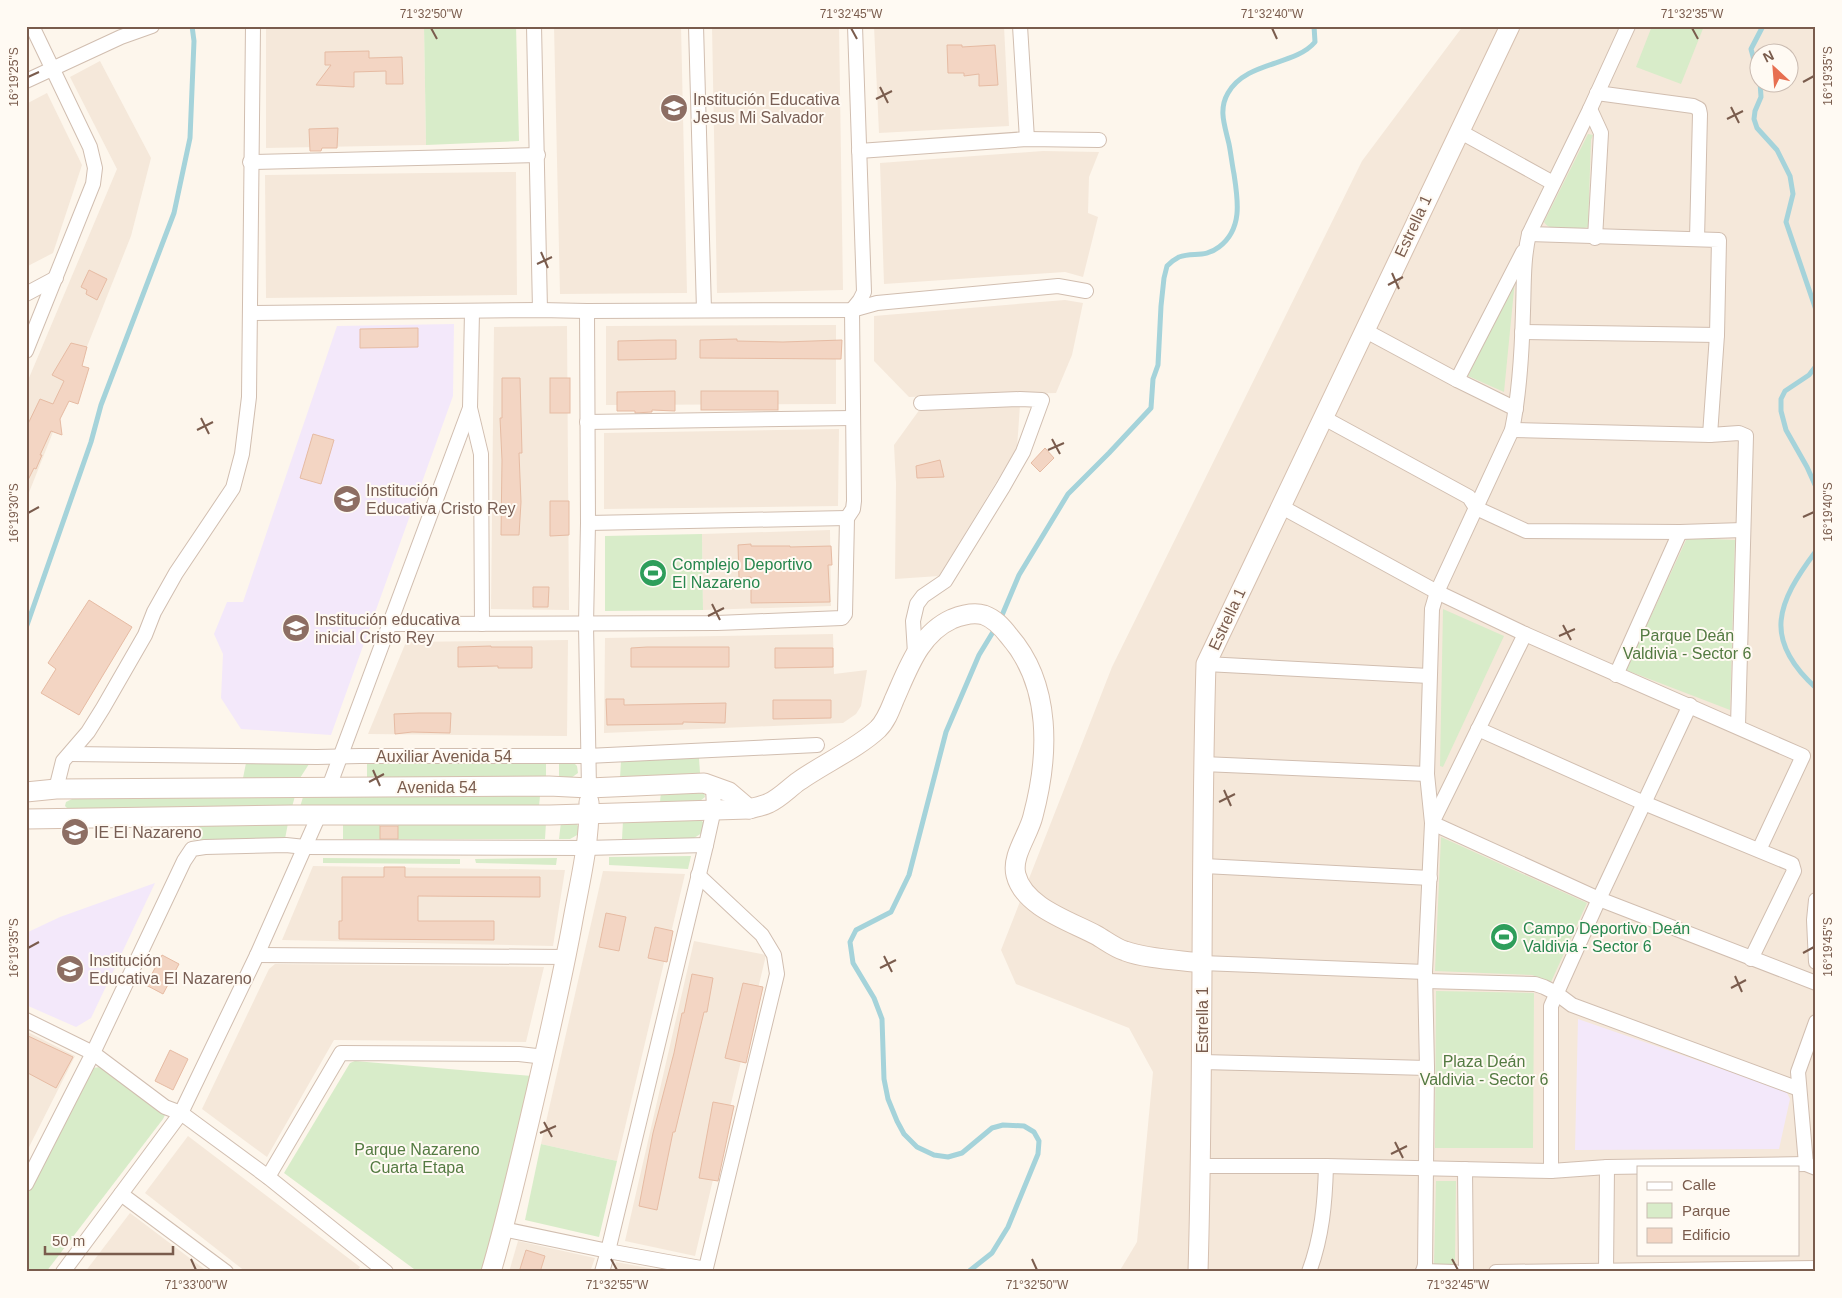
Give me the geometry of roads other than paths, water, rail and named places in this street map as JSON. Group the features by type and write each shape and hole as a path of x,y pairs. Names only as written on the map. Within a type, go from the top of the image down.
{"street":[{"path":"26,351 92,184 95,168 90,147 32,26"},
{"path":"26,81 121,37 152,26"},
{"path":"56,789 63,761 88,732 103,708 145,635 154,612 176,573 233,488 242,454 249,397 251,313 250,162 253,26"},
{"path":"534,26 540,310"},
{"path":"696,26 704,310"},
{"path":"391,624 586,625 717,623 842,618 846,609 847,518 853,509 854,501 852,310 864,292 856,26"},
{"path":"1020,26 1027,139"},
{"name":"Estrella 1","path":"1199,1272 1204,866 1203,764 1206,664 1510,26"},
{"path":"1455,1272 1423,1272 1425,1264 1426,1169 1426,976 1432,823 1427,774 1432,609 1437,592 1512,430 1516,409 1522,332 1525,249 1528,234 1590,109 1628,26"},
{"path":"1597,93 1693,106 1699,110 1697,238"},
{"path":"1590,109 1601,133 1595,238"},
{"path":"1459,131 1553,182"},
{"path":"859,151 1027,139 1099,140"},
{"path":"250,162 538,155"},
{"path":"1528,234 1595,238 1697,238 1719,240 1710,435"},
{"path":"1457,380 1525,249"},
{"path":"26,294 56,278"},
{"path":"251,313 540,310 852,310 877,303 1058,286 1086,291"},
{"path":"491,1272 503,1229 566,958 590,813 587,756 586,625 588,523 587,311"},
{"path":"472,312 470,408 481,454 482,624"},
{"path":"1364,330 1516,409"},
{"path":"1522,332 1716,335"},
{"path":"916,653 913,621 917,604 923,596 945,581 1003,487 1023,452 1042,400 1020,399 921,403"},
{"path":"329,787 470,408"},
{"path":"587,422 852,418"},
{"path":"1324,418 1469,497 1476,508 1526,531 1680,532 1743,530"},
{"path":"1512,430 1710,435 1739,433 1746,436 1738,726"},
{"path":"1280,506 1437,592 1524,634 1803,756 1759,850"},
{"path":"588,523 847,518"},
{"path":"1616,675 1680,532"},
{"name":"Avenida 54","path":"26,819 590,813 750,809 770,803 828,761 866,739 880,727 888,713 908,664 933,632 946,622 959,616 982,614 998,623 1024,656 1032,669 1042,700 1043,750 1039,785 1033,818 1018,854 1015,873 1018,882 1030,897 1054,916 1095,934 1124,951 1202,963"},
{"path":"1432,823 1524,634"},
{"path":"1206,664 1430,676"},
{"path":"1551,1171 1551,1006 1599,898 1690,705"},
{"path":"1478,729 1644,803 1792,864 1794,871 1751,959"},
{"name":"Auxiliar Avenida 54","path":"70,754 317,757 587,756 817,745"},
{"path":"1203,764 1427,774"},
{"name":"Avenida 54","path":"26,792 56,789 329,787 549,786 589,788 704,783 729,792 750,809"},
{"path":"602,1272 706,845 714,809 713,786"},
{"path":"63,1272 181,1113 257,955 318,815"},
{"path":"1432,823 1599,898 1816,983"},
{"path":"26,1184 93,1053 184,861 192,849 277,845 305,847 585,848 706,845"},
{"path":"1204,866 1430,878"},
{"path":"503,1229 706,1270 777,974 774,955 762,935 698,875"},
{"path":"1816,900 1814,920 1816,962"},
{"path":"257,955 566,958"},
{"path":"1202,963 1535,984 1556,993 1572,1005 1799,1090"},
{"path":"26,1020 93,1053 165,1106 181,1113 268,1177 381,1270"},
{"path":"1811,1166 1798,1072 1816,1022"},
{"path":"268,1177 341,1053 519,1054 544,1057"},
{"path":"1202,1062 1427,1068"},
{"path":"1201,1166 1326,1166 1551,1171 1637,1167"},
{"path":"1308,1272 1317,1251 1325,1207 1326,1166"},
{"path":"1606,1271 1607,1167"},
{"path":"1465,1169 1466,1272"},
{"path":"121,1194 226,1272"},
{"path":"1496,1272 1816,1268"}],"waterway":[{"path":"26,628 91,442 101,405 174,213 190,138 194,41 192,26"},
{"path":"1000,620 1019,575 1068,494 1151,408 1153,379 1158,365 1161,306 1167,266 1179,257 1204,254 1214,250 1227,240 1232,232 1237,213 1237,204 1223,118 1223,106 1228,93 1246,75 1296,56 1306,50 1315,42 1314,26"},
{"path":"1755,42 1763,26"},
{"path":"1761,92 1761,97 1754,119 1757,128 1777,150 1790,176 1793,194 1786,222 1816,310"},
{"path":"1816,366 1809,375 1785,391 1781,399 1781,411 1786,430 1816,487"},
{"path":"1816,551 1792,587 1781,621 1782,637 1788,653 1799,670 1816,688"},
{"path":"968,1272 992,1253 1008,1227 1038,1154 1039,1141 1034,1132 1024,1126 1003,1125 992,1128 962,1153 948,1157 934,1155 917,1147 904,1134 888,1099 884,1079 882,1019 874,998 853,963 850,942 856,930 891,912 909,875 946,732 979,655 996,627"}],"place":[{"name":"Institución Educativa Jesus Mi Salvador","path":"674,108"},
{"name":"Institución Educativa Cristo Rey","path":"347,499"},
{"name":"Complejo Deportivo El Nazareno","path":"653,573"},
{"name":"Institución educativa inicial Cristo Rey","path":"296,628"},
{"name":"IE El Nazareno","path":"75,832"},
{"name":"Campo Deportivo Deán Valdivia - Sector 6","path":"1504,937"},
{"name":"Institución Educativa El Nazareno","path":"70,969"}],"park label":[{"name":"Parque Deán Valdivia - Sector 6","path":"1687,644"},
{"name":"Plaza Deán Valdivia - Sector 6","path":"1484,1070"},
{"name":"Parque Nazareno Cuarta Etapa","path":"417,1158"}]}
